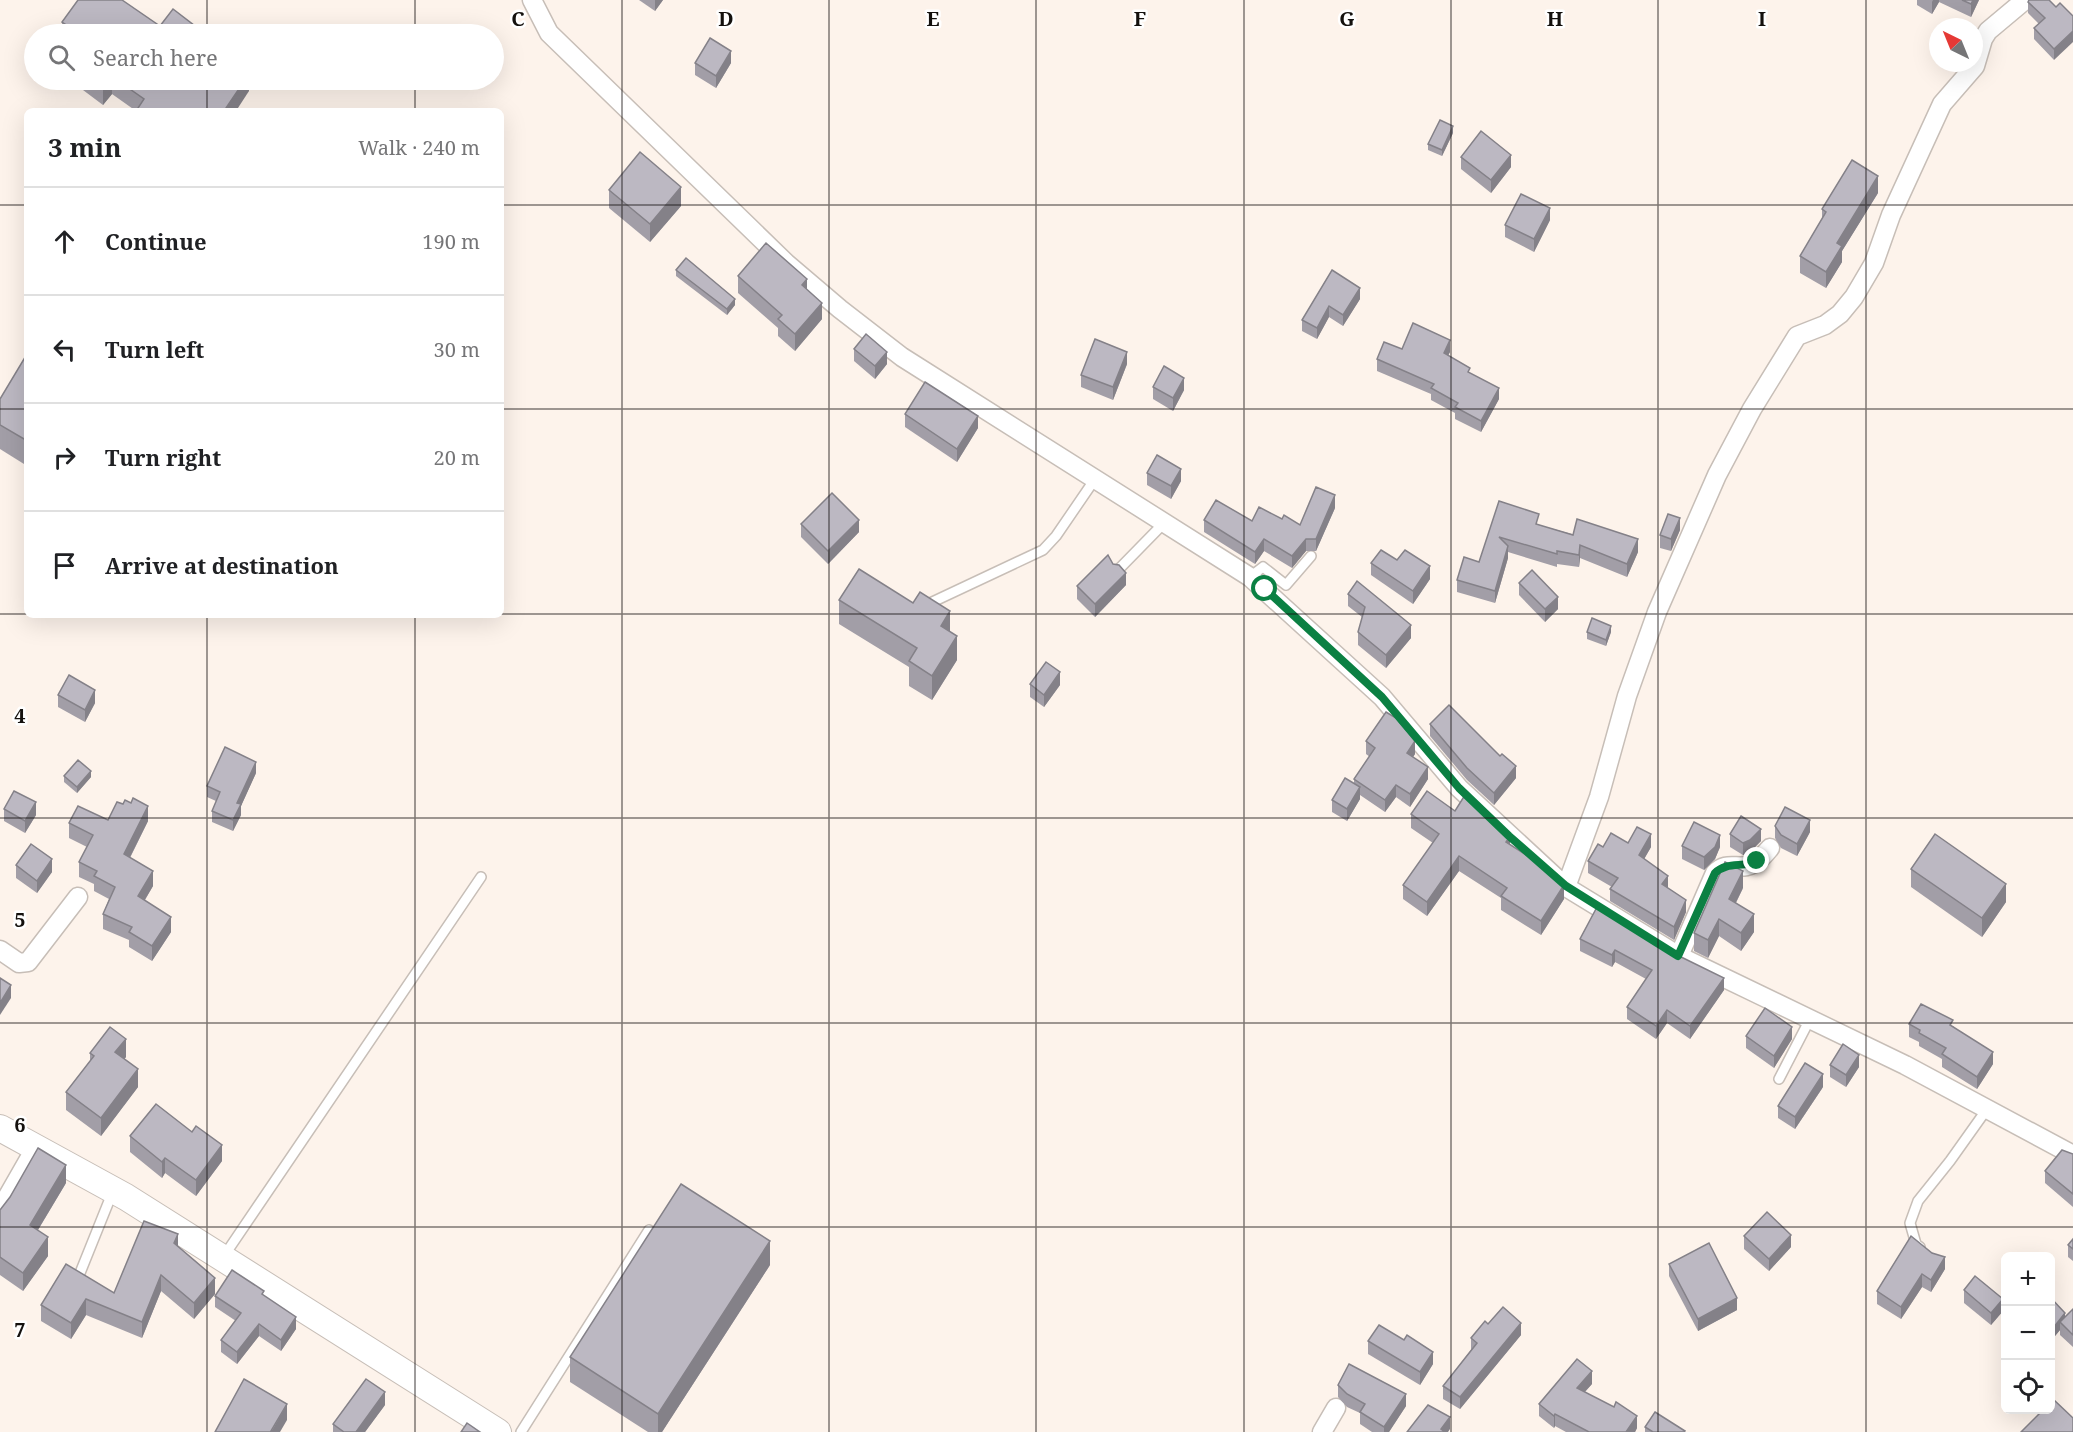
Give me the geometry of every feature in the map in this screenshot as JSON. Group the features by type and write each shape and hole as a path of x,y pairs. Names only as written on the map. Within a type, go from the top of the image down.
{"street":[{"path":"532,0 549,33 813,286 902,357 1250,577 1382,697 1459,788 1566,886 1678,956 1905,1065 2073,1155"},
{"path":"1566,886 1599,797 1627,696 1657,612 1717,475 1752,409 1797,336 1824,325 1840,314 1854,297 1874,263 1891,215 1942,104 1975,66 1983,39 1988,31 2025,0"},
{"path":"1678,956 1715,873 1727,865 1748,866 1757,861 1770,848"},
{"path":"0,950 19,963 28,962 78,897"},
{"path":"0,1128 114,1190 498,1432"},
{"path":"0,1210 36,1147"},
{"path":"1322,1432 1336,1408"}],"lane":[{"path":"918,609 1043,550 1056,536 1095,479"},
{"path":"1117,571 1165,522"},
{"path":"1250,577 1263,567 1286,585 1311,556"},
{"path":"222,1257 481,877"},
{"path":"1779,1079 1810,1019"},
{"path":"1929,1255 1916,1244 1910,1223 1918,1201 1987,1109"},
{"path":"78,1278 114,1190"},
{"path":"521,1432 649,1230"}],"building":[{"path":"78,0 122,0 157,24 65,24 62,22"},
{"path":"2029,0 2049,0 2056,7 2060,3 2073,16 2073,31 2054,49 2034,28 2045,18 2028,2"},
{"path":"173,9 192,24 162,24"},
{"path":"710,38 731,51 716,76 695,63"},
{"path":"131,90 238,90 226,108 138,108 144,99"},
{"path":"1440,120 1453,126 1442,150 1428,144"},
{"path":"1481,131 1511,155 1491,180 1461,157"},
{"path":"640,152 681,187 650,224 609,190"},
{"path":"1852,160 1878,176 1837,243 1842,246 1826,272 1800,256 1826,212 1822,209"},
{"path":"1521,194 1550,208 1534,239 1505,225"},
{"path":"766,243 807,279 802,285 822,303 795,334 778,319 782,315 738,276"},
{"path":"686,258 735,299 727,309 676,270"},
{"path":"1332,270 1360,288 1343,315 1329,306 1317,328 1302,320"},
{"path":"1413,323 1450,340 1444,353 1470,368 1468,372 1499,388 1481,421 1455,407 1458,403 1431,388 1434,384 1377,359 1384,342 1402,349"},
{"path":"866,334 887,352 875,366 854,349"},
{"path":"1095,339 1127,352 1113,387 1081,375"},
{"path":"24,359 24,439 0,425 0,399"},
{"path":"1164,366 1184,378 1173,398 1153,387"},
{"path":"925,382 978,416 957,449 905,414"},
{"path":"1157,455 1181,469 1171,486 1147,473"},
{"path":"1316,487 1335,495 1316,539 1306,539 1292,556 1264,539 1255,552 1204,520 1216,500 1252,521 1259,507 1282,519 1284,515 1300,525"},
{"path":"832,493 859,520 828,551 801,524"},
{"path":"1499,501 1539,514 1536,524 1573,535 1577,519 1638,539 1627,564 1580,545 1579,555 1557,551 1557,554 1499,537 1508,546 1495,591 1457,580 1464,557 1479,562"},
{"path":"1668,514 1680,518 1671,539 1660,535"},
{"path":"1381,550 1397,560 1405,550 1430,566 1413,591 1371,563"},
{"path":"1108,555 1113,564 1119,565 1126,573 1095,604 1077,586"},
{"path":"859,569 913,603 920,592 950,611 941,626 957,636 932,676 909,661 917,648 839,600"},
{"path":"1532,570 1558,597 1545,609 1519,583"},
{"path":"1357,581 1411,625 1386,655 1358,632 1365,607 1348,594"},
{"path":"1592,618 1611,626 1606,640 1587,632"},
{"path":"1046,662 1060,672 1044,695 1030,684"},
{"path":"69,675 95,690 85,710 58,695"},
{"path":"1449,705 1500,756 1502,754 1516,766 1494,793 1467,768 1430,724"},
{"path":"1386,712 1396,718 1415,741 1407,753 1428,767 1410,794 1396,785 1385,800 1354,779 1375,748 1366,741"},
{"path":"225,747 256,762 237,803 241,804 233,820 212,811 220,792 207,786"},
{"path":"78,760 91,771 77,787 64,776"},
{"path":"1345,778 1360,787 1347,809 1332,800"},
{"path":"14,791 36,802 25,821 4,809"},
{"path":"1427,791 1455,811 1465,795 1510,836 1506,842 1540,864 1564,885 1541,921 1501,896 1507,888 1459,856 1427,902 1403,885 1439,834 1411,814"},
{"path":"133,798 148,806 124,854 153,871 138,896 171,917 152,946 129,932 132,927 103,914 115,887 94,876 97,871 79,862 93,835 69,823 78,806 108,820 117,802 123,804 125,800 131,803"},
{"path":"1785,807 1810,820 1797,844 1781,835 1775,826"},
{"path":"1741,816 1761,829 1750,840 1743,843 1730,834"},
{"path":"1694,822 1720,835 1715,847 1704,857 1682,846"},
{"path":"1637,827 1651,834 1639,855 1668,876 1662,884 1686,900 1674,927 1610,889 1618,878 1588,861 1598,844 1603,847 1611,833 1628,843"},
{"path":"1935,834 2006,884 1982,918 1911,869"},
{"path":"31,844 52,859 37,881 16,865"},
{"path":"1725,862 1743,871 1729,899 1754,914 1741,933 1719,919 1708,940 1694,933"},
{"path":"1597,907 1673,953 1724,978 1690,1026 1667,1010 1656,1026 1627,1007 1652,970 1615,950 1612,955 1580,939"},
{"path":"0,978 11,985 0,1003"},
{"path":"1921,1004 1953,1020 1950,1025 1993,1052 1977,1077 1942,1054 1946,1048 1919,1033 1920,1030 1909,1024"},
{"path":"1765,1008 1792,1027 1774,1056 1746,1036"},
{"path":"110,1027 126,1039 115,1052 138,1069 101,1118 66,1092 94,1056 90,1053"},
{"path":"1843,1044 1859,1055 1846,1075 1830,1065"},
{"path":"1805,1063 1823,1074 1795,1117 1778,1106"},
{"path":"156,1104 192,1132 196,1126 222,1145 196,1180 165,1158 162,1162 130,1136"},
{"path":"38,1148 66,1165 30,1225 48,1237 23,1273 0,1257 0,1210"},
{"path":"2062,1150 2073,1154 2073,1194 2045,1171"},
{"path":"681,1184 770,1241 658,1414 570,1357"},
{"path":"1767,1212 1791,1235 1769,1259 1744,1236"},
{"path":"144,1221 178,1234 174,1243 215,1278 194,1303 161,1275 142,1322 86,1299 71,1323 41,1305 66,1264 114,1293"},
{"path":"1911,1236 1932,1253 1945,1257 1931,1280 1922,1274 1901,1307 1877,1291"},
{"path":"2073,1239 2073,1249 2068,1245"},
{"path":"1709,1243 1737,1298 1698,1319 1669,1264"},
{"path":"232,1270 264,1291 262,1294 296,1317 281,1340 259,1324 237,1352 221,1340 241,1313 215,1296"},
{"path":"1975,1276 2001,1297 2001,1301 1991,1313 1964,1290"},
{"path":"2055,1302 2065,1313 2055,1326"},
{"path":"1503,1307 1521,1323 1460,1397 1443,1386 1477,1343 1471,1338 1485,1321 1488,1324"},
{"path":"2073,1309 2073,1335 2060,1322"},
{"path":"1379,1325 1404,1340 1407,1335 1433,1352 1420,1372 1368,1341"},
{"path":"1577,1359 1592,1371 1577,1388 1614,1407 1616,1402 1637,1416 1626,1432 1589,1432 1555,1414 1554,1416 1539,1404"},
{"path":"1349,1364 1406,1394 1384,1427 1360,1412 1365,1404 1347,1394 1338,1385"},
{"path":"244,1379 287,1404 271,1431 273,1432 215,1432"},
{"path":"366,1379 385,1392 356,1432 344,1432 333,1424"},
{"path":"2055,1401 2073,1418 2073,1432 2021,1432 2039,1414 2055,1414"},
{"path":"1428,1405 1450,1417 1441,1429 1445,1432 1407,1432"},
{"path":"1655,1412 1685,1431 1653,1432 1645,1427"},
{"path":"467,1423 480,1432 461,1432"}],"route":[{"path":"1265,589 1308,626 1382,697 1459,788 1509,836 1566,886 1678,956 1715,873 1727,865 1748,866 1757,861"}]}
